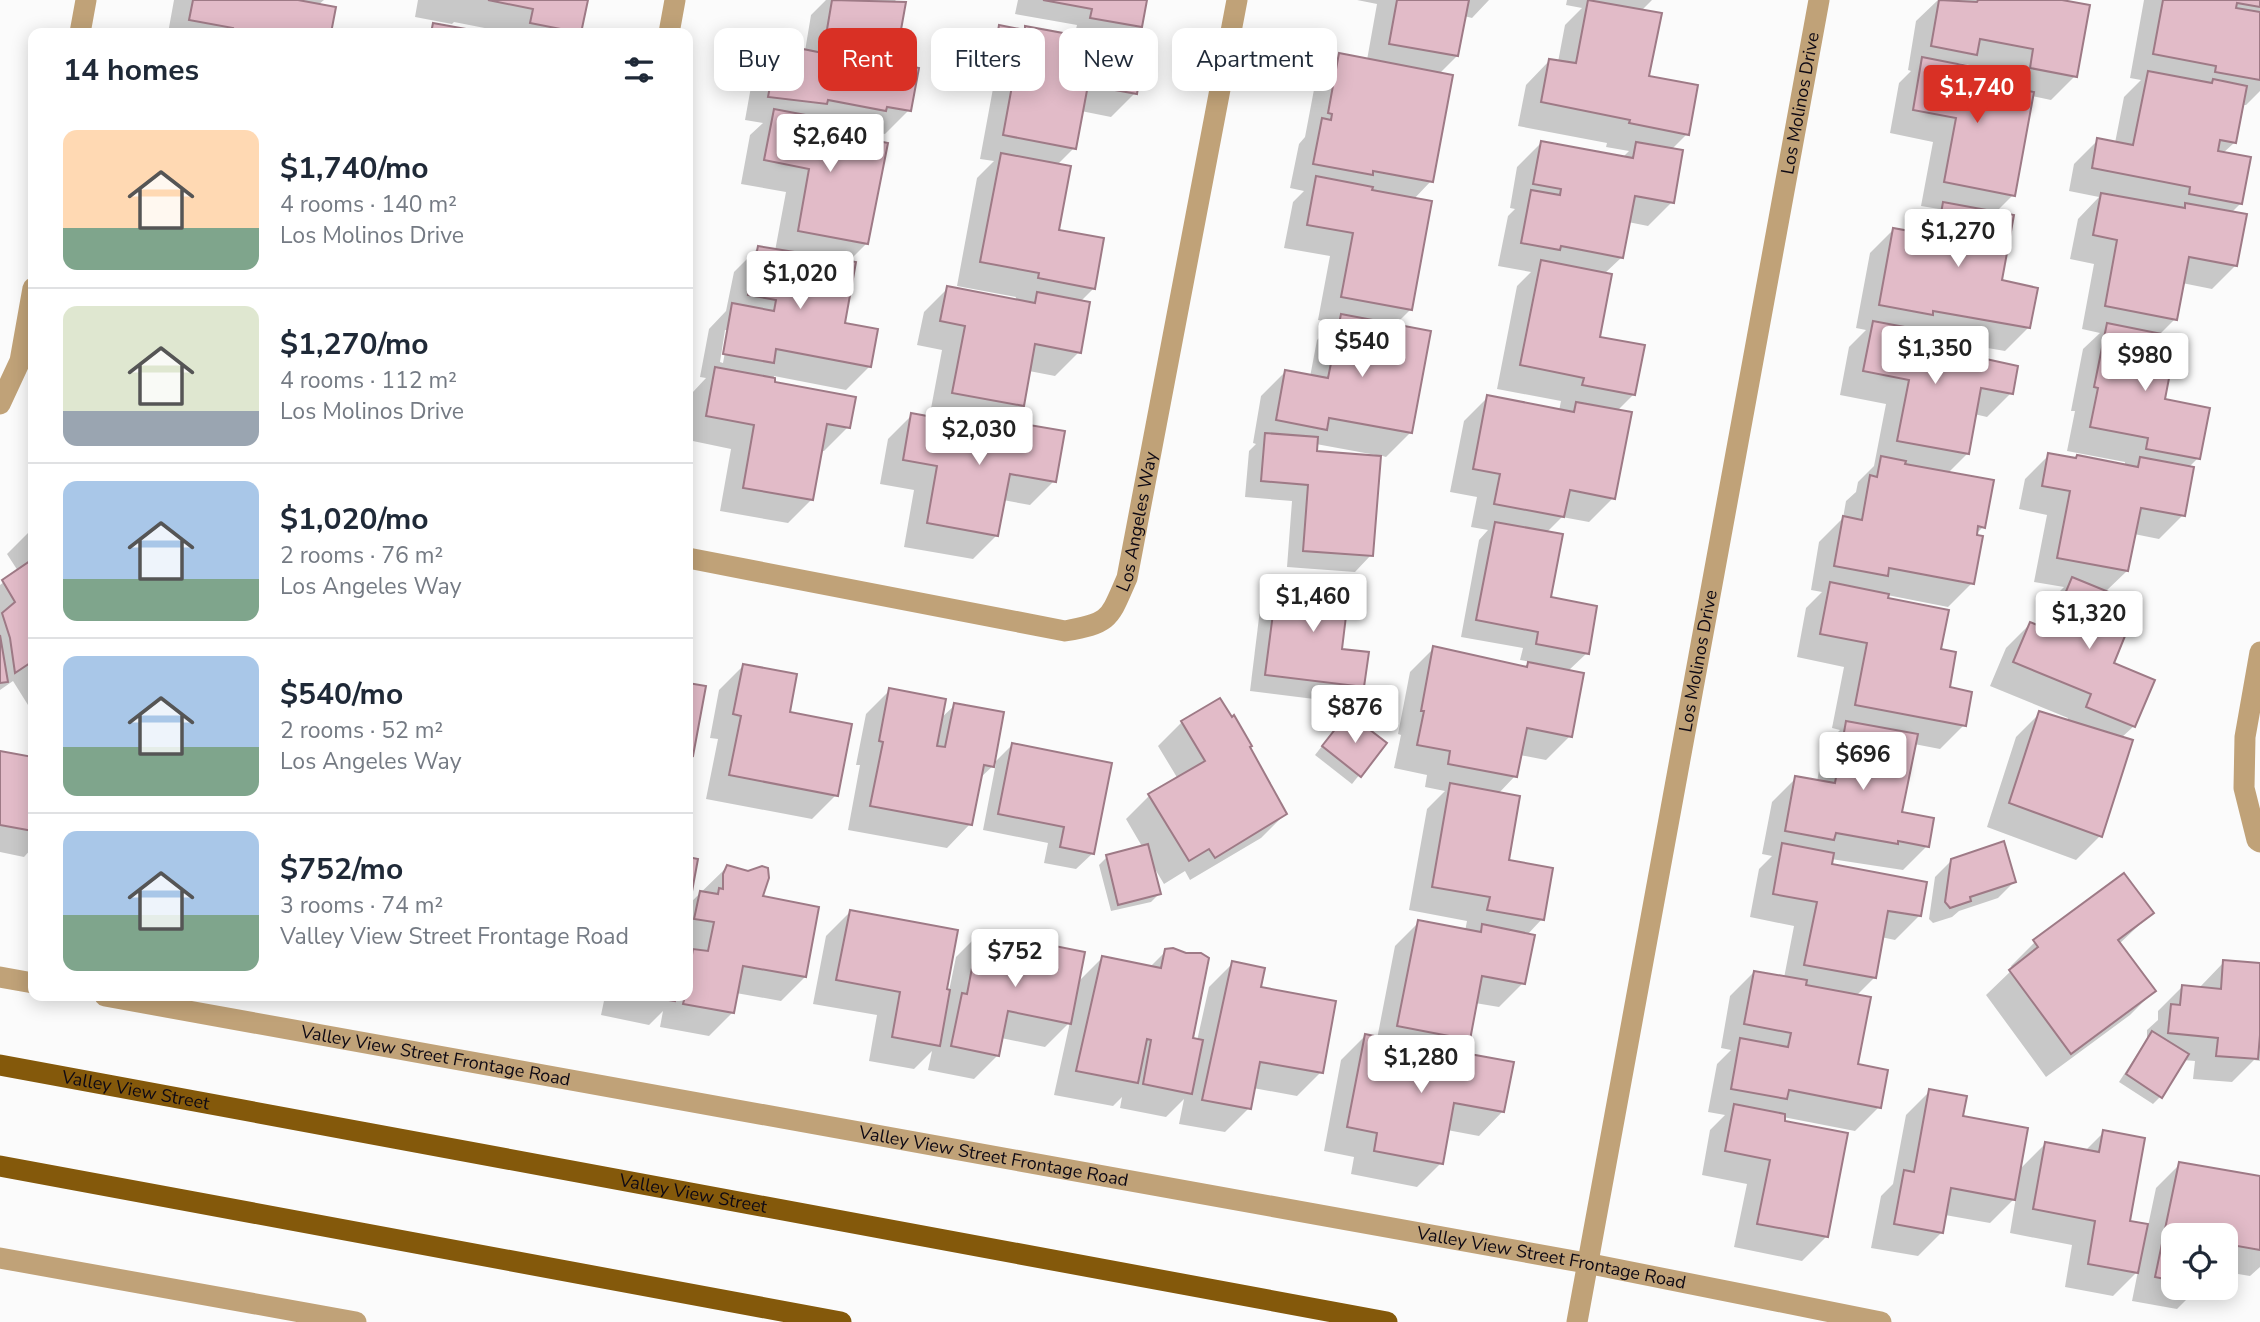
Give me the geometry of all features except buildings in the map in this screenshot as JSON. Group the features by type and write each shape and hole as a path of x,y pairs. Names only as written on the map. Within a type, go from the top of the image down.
{"main road":[{"name":"Valley View Street","path":"0,1065 1387,1322"},
{"path":"0,1166 841,1322"}],"street":[{"path":"81,28 86,0"},
{"path":"670,28 675,0"},
{"name":"Los Angeles Way","path":"693,559 1065,631 1093,626 1110,617 1127,578 1237,0"},
{"name":"Los Molinos Drive","path":"1577,1322 1819,0"},
{"path":"0,404 20,360 28,316"},
{"path":"2260,652 2245,737 2244,788 2256,840 2260,842"},
{"path":"0,977 28,982"},
{"name":"Valley View Street Frontage Road","path":"132,1001 1587,1263 1881,1322"},
{"path":"0,1258 356,1322"}]}
